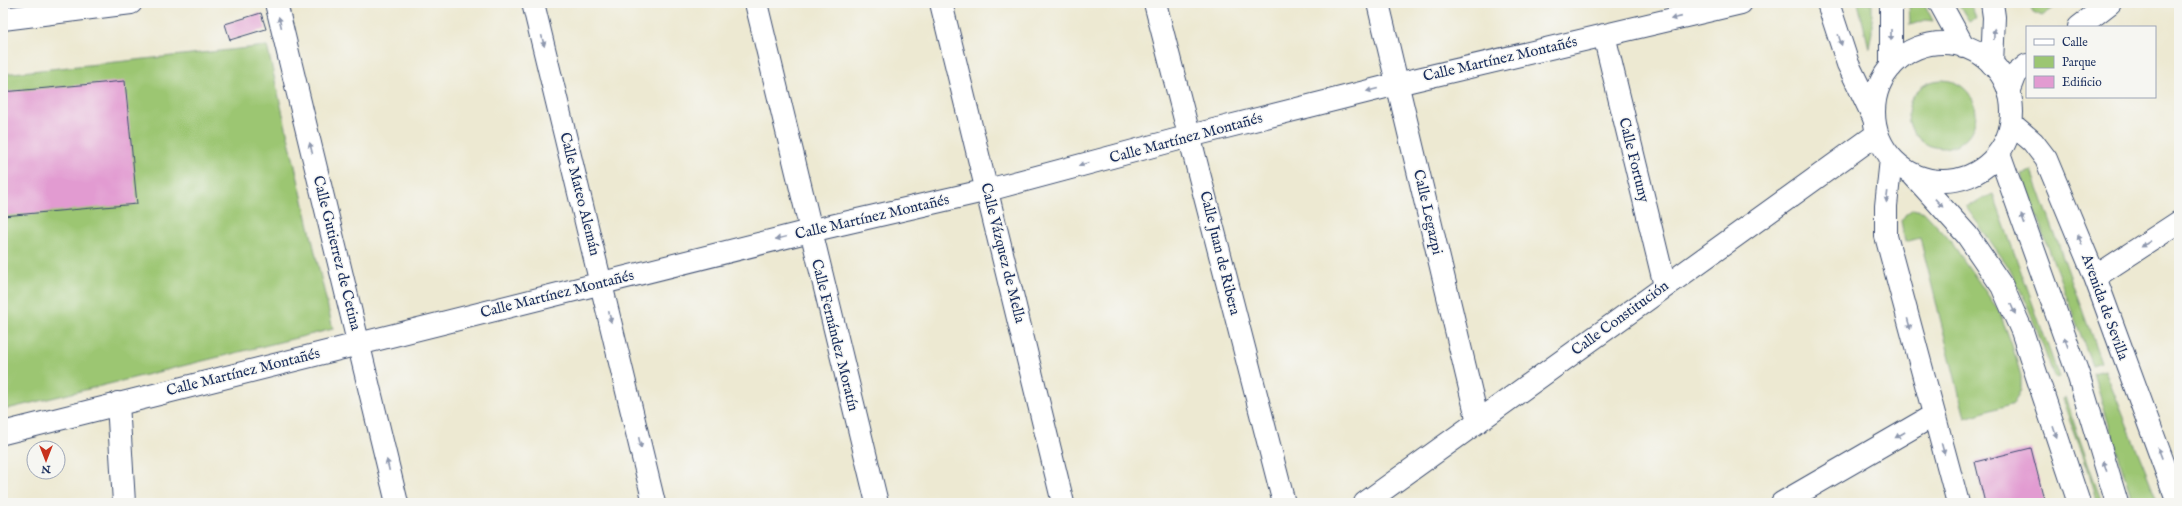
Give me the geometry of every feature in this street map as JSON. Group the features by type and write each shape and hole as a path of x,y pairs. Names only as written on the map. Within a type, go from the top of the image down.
{"street":[{"path":"16,12 131,3"},
{"name":"Calle Gutierrez de Cetina","path":"276,3 397,503"},
{"name":"Calle Mateo Alemán","path":"534,3 654,503"},
{"name":"Calle Fernández Moratín","path":"756,3 877,503"},
{"name":"Calle Vázquez de Mella","path":"941,3 988,190 1063,503"},
{"name":"Calle Juan de Ribera","path":"1155,3 1284,503"},
{"name":"Calle Legazpi","path":"1378,3 1478,422"},
{"name":"Calle Martínez Montañés","path":"3,433 810,231 988,190 1190,136 1397,84 1741,3"},
{"path":"1828,3 1848,64 1891,159 1912,174 1966,235 2002,286 2022,331 2079,503"},
{"path":"1891,3 1891,67"},
{"path":"1940,3 1964,47"},
{"path":"1992,3 1994,17 1992,64"},
{"path":"2080,26 2110,3"},
{"name":"Calle Fortuny","path":"1604,35 1665,286"},
{"path":"1875,126 1877,90 1891,67 1904,55 1925,46 1948,44 1964,47 1977,52 1992,64 2001,74 2009,92 2012,108 2012,124 2008,136 1999,153 1985,168 1973,175 1960,179 1932,181 1912,174"},
{"path":"2009,92 2016,74 2026,66"},
{"name":"Avenida de Sevilla","path":"2012,124 2033,142 2044,155 2096,277 2174,474 2178,503"},
{"name":"Calle Constitución","path":"1365,503 1665,286 1875,126"},
{"path":"1999,153 2078,374 2117,503"},
{"path":"1891,159 1886,206 1886,236 1958,503"},
{"path":"2096,277 2179,222"},
{"path":"118,403 124,503"},
{"path":"1782,503 1934,415"}],"green space":[{"path":"1858,3 1872,3 1872,32 1869,48"},
{"path":"1909,3 1924,3 1933,21 1926,20 1910,25"},
{"path":"1958,3 1970,3 1976,18 1969,21"},
{"path":"2029,3 2061,3 2042,16 2033,12"},
{"path":"267,46 333,329 3,410 3,74"},
{"path":"1942,80 1955,83 1966,90 1973,101 1976,114 1973,127 1966,138 1955,145 1942,148 1929,145 1918,138 1911,127 1908,114 1911,101 1918,90 1929,83"},
{"path":"2032,171 2101,362 2092,365 2021,174"},
{"path":"1993,194 2059,377 2055,379 2027,304 2008,266 1966,207"},
{"path":"1913,209 1924,212 1949,239 1999,311 2012,345 2021,376 2021,389 2014,403 1965,418 1920,238 1905,242 1901,221 1906,214"},
{"path":"2105,370 2158,503 2133,503 2093,373"},
{"path":"2065,397 2102,503 2098,503 2087,466 2062,399"}],"building":[{"path":"261,13 266,29 230,40 225,24"},
{"path":"125,81 137,204 3,216 3,92"},
{"path":"2031,448 2045,503 1985,503 1975,462"}]}
